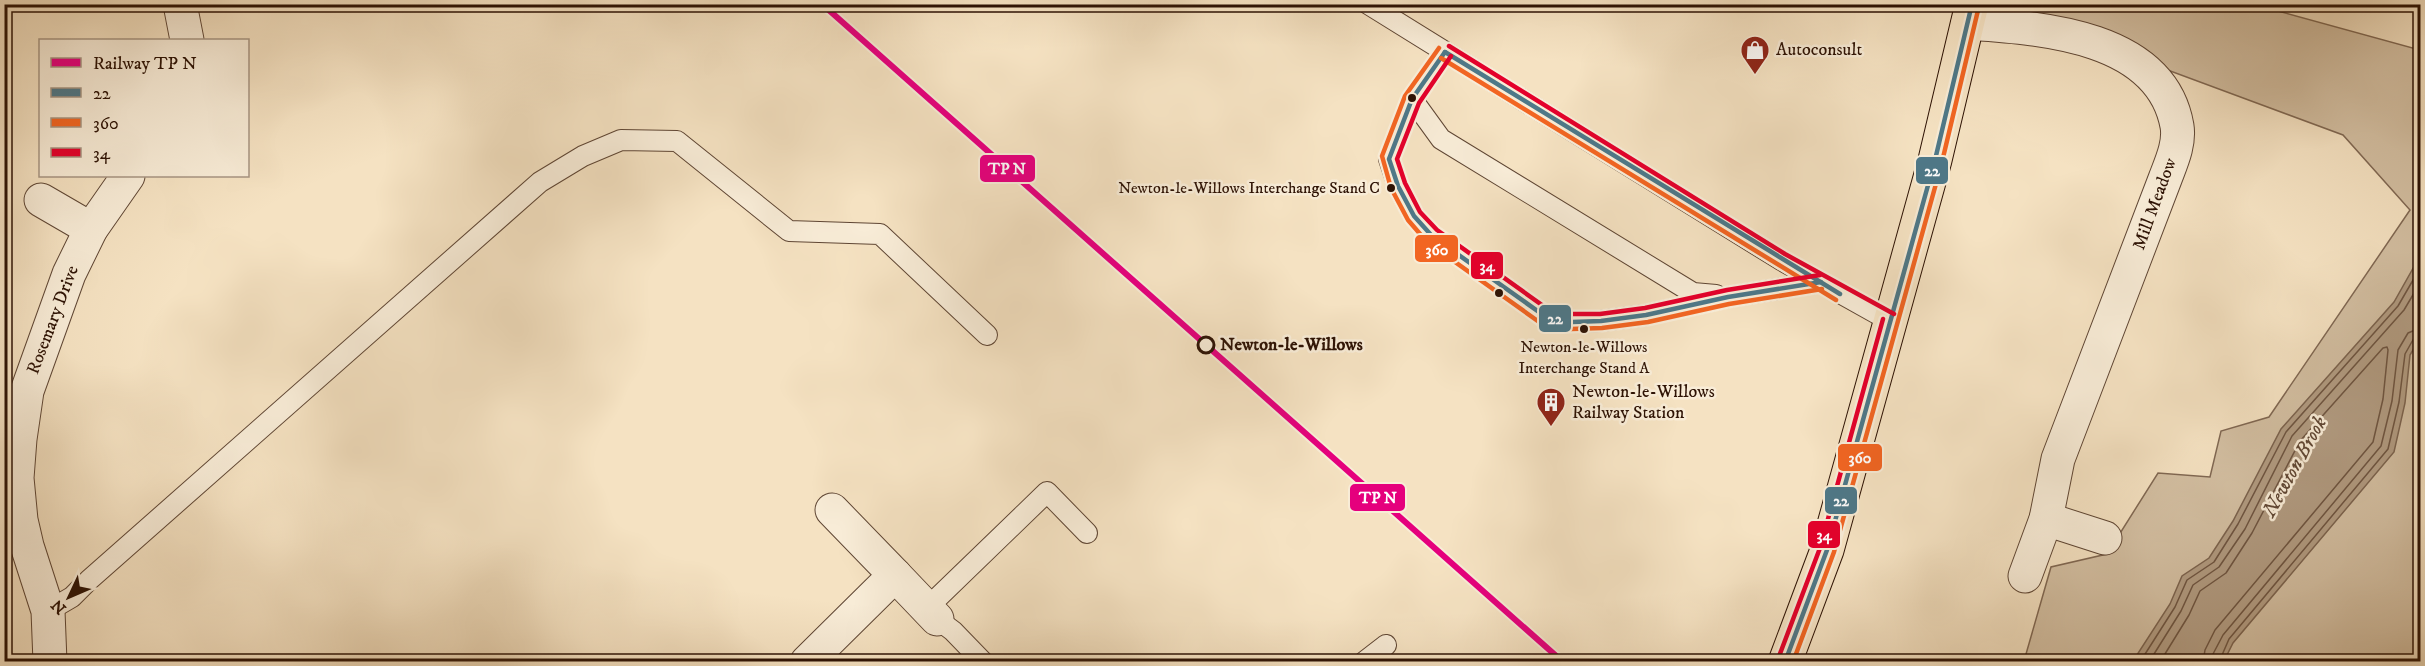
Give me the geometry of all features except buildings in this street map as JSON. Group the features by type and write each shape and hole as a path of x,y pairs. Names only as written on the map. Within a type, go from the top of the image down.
{"main road":[{"path":"1785,662 1827,550 1935,160 1970,14"}],"street":[{"path":"180,4 187,39"},
{"name":"Mill Meadow","path":"1970,14 2093,41 2121,52 2159,84 2170,103 2177,127 2176,146 2165,179 2058,459 2046,519 2025,576"},
{"name":"Rosemary Drive","path":"50,662 48,611 27,546 21,520 17,478 27,391 69,274 91,228 127,177"},
{"path":"41,200 91,228"},
{"path":"832,510 932,613"},
{"path":"2046,519 2105,538"},
{"path":"807,662 895,575"}],"lane":[{"path":"1368,4 1821,282 1890,321"},
{"path":"1445,52 1412,99 1389,159 1398,186 1414,216 1432,236 1546,317 1572,322 1601,321 1646,315 1728,297 1821,282"},
{"path":"1412,99 1441,139 1693,292 1728,297"},
{"path":"48,611 72,597 540,182 582,156 621,140 677,141 789,231 880,234 987,335"},
{"path":"983,662 932,613 1047,492 1087,533"},
{"path":"1364,662 1386,645"}],"shaded area":[{"path":"2025,5 2256,5 2420,50 2420,661 2024,661 2051,567 2107,554 2158,473 2210,477 2221,431 2269,417 2410,210 2343,135 2022,16"}],"water":[{"name":"Newton Brook","path":"2420,256 2420,338 2410,355 2405,403 2394,452 2233,643 2224,661 2133,661 2170,604 2182,576 2209,558 2233,521 2281,429 2394,302"}],"transit line":[{"path":"822,4 1563,662"},
{"name":"22","path":"1785,662 1827,550 1935,160 1972,4"},
{"name":"360","path":"1793,662 1834,552 1942,162 1979,6"},
{"name":"34","path":"1449,46 1785,254 1894,314"},
{"name":"360","path":"1439,48 1405,96 1382,156 1391,188 1408,220 1427,242 1542,324 1571,329 1602,328 1648,322 1729,304 1822,289"},
{"name":"22","path":"1445,52 1412,99 1389,159 1398,186 1414,216 1432,236 1546,317 1572,322 1601,321 1646,315 1728,297 1821,282"},
{"name":"22","path":"1445,52 1840,294"},
{"name":"34","path":"1451,56 1419,103 1397,159 1405,183 1420,212 1437,230 1549,310 1573,314 1600,314 1645,308 1727,290 1820,275"},
{"name":"360","path":"1441,58 1836,300"},
{"name":"34","path":"1778,659 1820,548 1883,319"}],"place":[{"name":"Autoconsult","path":"1755,76"},
{"name":"Newton-le-Willows Interchange Stand C","path":"1391,188"},
{"name":"Newton-le-Willows Interchange Stand A","path":"1584,329"},
{"name":"Newton-le-Willows","path":"1206,345"},
{"name":"Newton-le-Willows Railway Station","path":"1551,428"}]}
